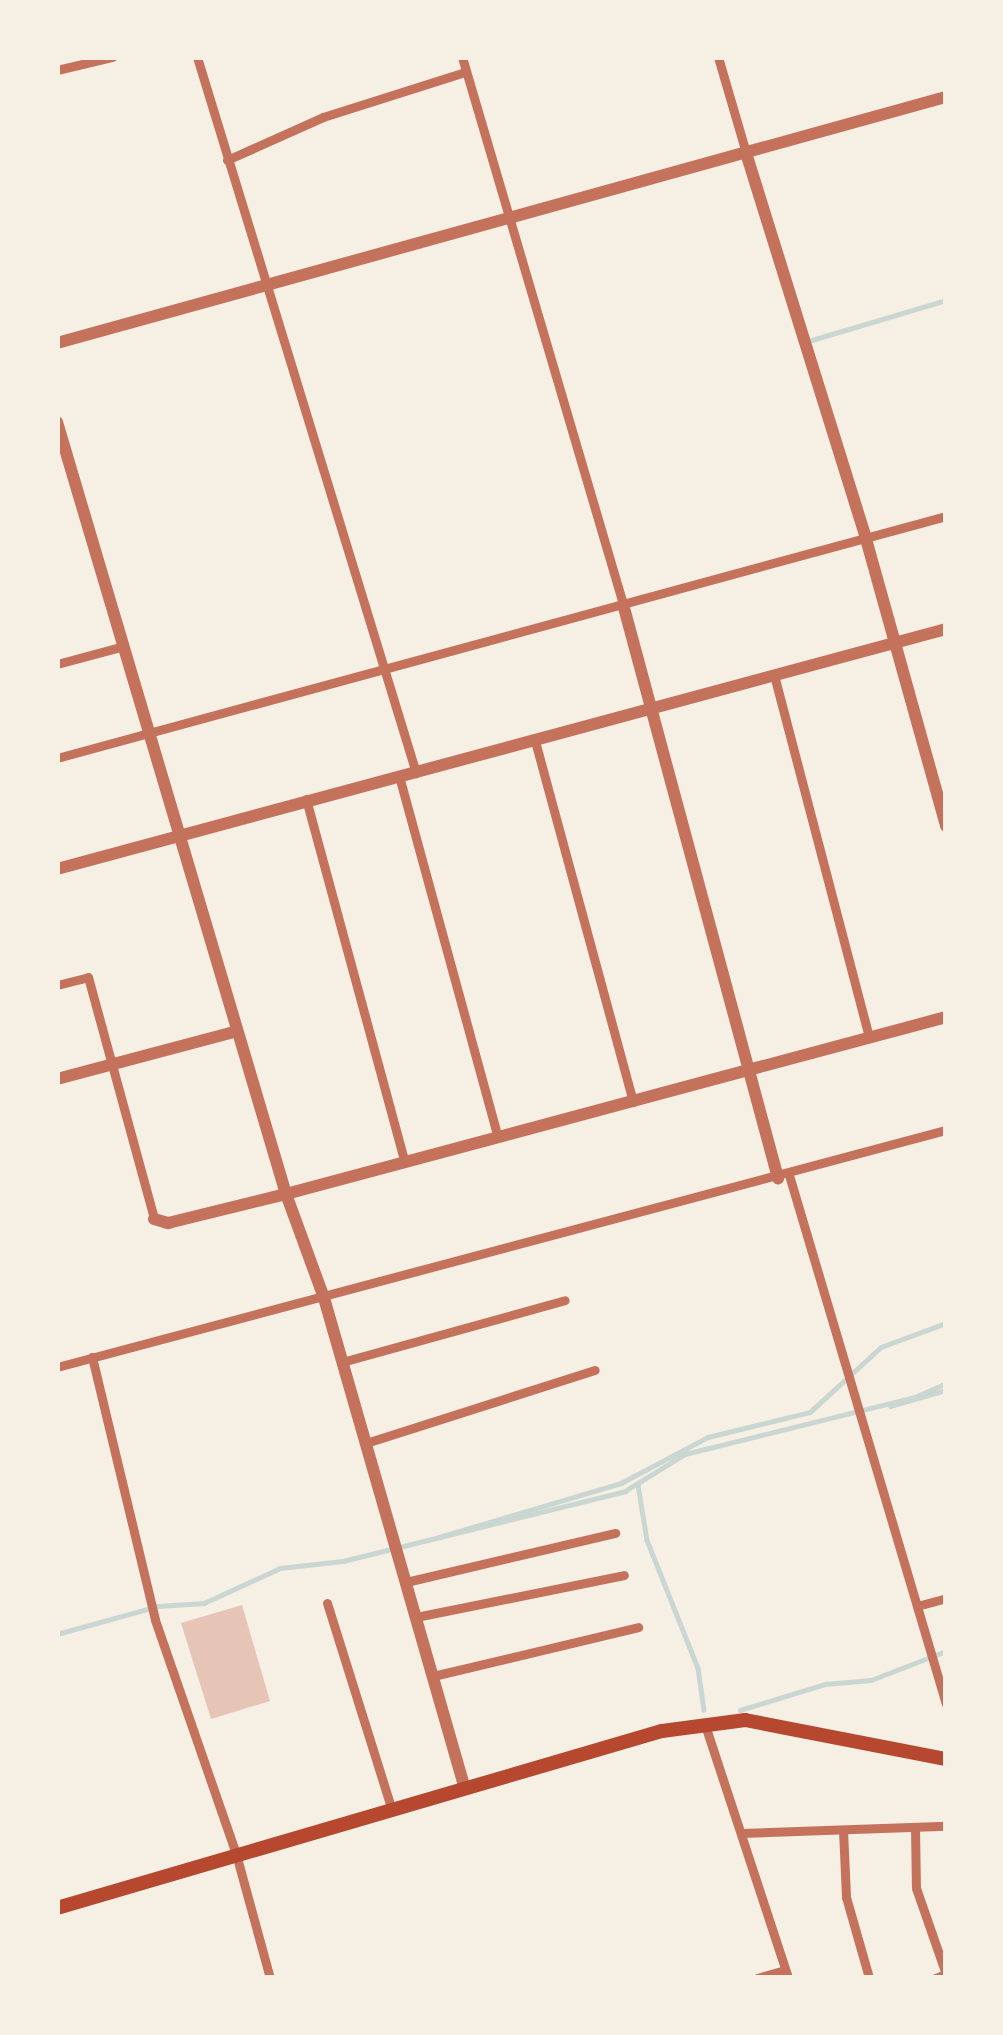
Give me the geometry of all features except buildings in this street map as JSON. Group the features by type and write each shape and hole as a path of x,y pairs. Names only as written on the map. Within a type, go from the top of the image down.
{"main road":[{"path":"57,1908 662,1731 746,1720 946,1759"}],"street":[{"path":"57,70 112,57"},
{"path":"197,57 389,671 416,773"},
{"path":"462,57 654,709 750,1071 946,1704"},
{"path":"718,57 866,539 946,826"},
{"path":"227,160 323,117 465,72"},
{"path":"57,343 946,97"},
{"path":"57,422 286,1194 324,1298 465,1790"},
{"path":"57,758 946,516"},
{"path":"57,869 946,629"},
{"path":"57,664 124,646"},
{"path":"774,676 869,1038"},
{"path":"535,741 633,1102"},
{"path":"399,776 498,1138"},
{"path":"306,799 405,1163"},
{"path":"57,985 88,977 154,1219 168,1223 946,1017"},
{"path":"57,1079 237,1031"},
{"path":"57,1367 946,1130"},
{"path":"343,1362 566,1300"},
{"path":"92,1358 149,1600 236,1854 270,1978"},
{"path":"366,1443 595,1370"},
{"path":"406,1582 615,1533"},
{"path":"416,1617 624,1575"},
{"path":"917,1606 946,1598"},
{"path":"327,1603 392,1810"},
{"path":"433,1676 638,1627"},
{"path":"705,1725 786,1974 757,1978"},
{"path":"740,1833 946,1826"},
{"path":"915,1827 916,1888 946,1974 935,1978"},
{"path":"843,1829 846,1897 868,1978"}],"waterway":[{"path":"812,340 946,300"},
{"path":"439,1537 621,1483 708,1437 810,1412 881,1347 946,1323"},
{"path":"57,1634 158,1606 204,1603 280,1568 343,1561 625,1491 685,1454 915,1397 946,1383"},
{"path":"890,1406 946,1390"},
{"path":"638,1485 647,1540 698,1668 704,1710"},
{"path":"740,1710 825,1684 871,1680 946,1651"}]}
